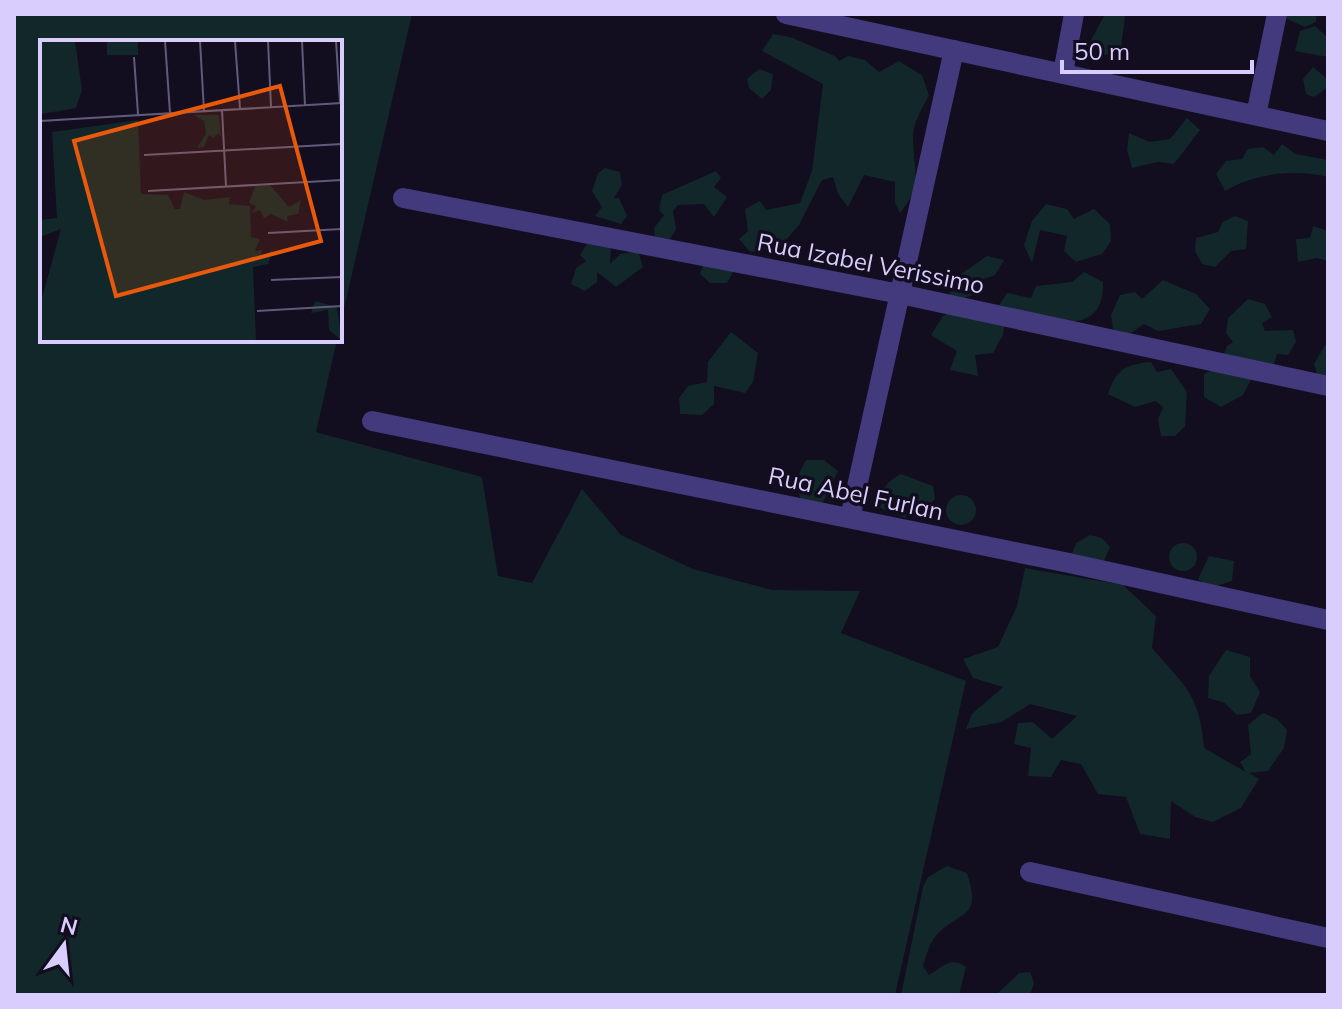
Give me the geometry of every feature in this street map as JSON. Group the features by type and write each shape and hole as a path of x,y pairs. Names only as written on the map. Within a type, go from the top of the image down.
{"street":[{"path":"786,14 842,20 954,50 1328,131"},
{"path":"1063,73 1074,14"},
{"path":"1256,115 1277,14"},
{"path":"850,518 954,50"},
{"name":"Rua Izabel Verissimo","path":"403,198 900,294 1328,386"},
{"name":"Rua Abel Furlan","path":"372,421 850,518 1328,620"},
{"path":"1030,872 1328,938"}],"green space":[{"path":"14,14 412,14 342,317 342,40 40,40 40,342 337,342 316,432 482,477 498,576 532,583 582,489 621,535 693,569 772,590 860,591 841,633 966,681 895,995 14,995"},
{"path":"1105,14 1125,14 1121,52 1100,56 1091,40"},
{"path":"1286,14 1316,14 1316,22 1305,27 1287,19"},
{"path":"1315,26 1328,38 1328,57 1295,51 1300,31"},
{"path":"773,34 790,37 835,56 839,61 848,56 865,60 879,72 899,61 922,75 929,95 913,131 915,185 900,213 895,203 895,182 864,175 848,207 838,194 833,177 822,180 799,225 780,247 750,252 739,239 748,231 745,209 760,201 766,210 800,203 812,171 823,84 762,51"},
{"path":"1313,67 1325,77 1328,87 1314,97 1306,94 1303,79"},
{"path":"759,69 773,74 771,90 762,99 749,88 747,79"},
{"path":"1187,118 1200,130 1174,164 1158,162 1132,168 1127,150 1129,133 1150,142 1170,139"},
{"path":"1282,144 1296,154 1328,160 1328,177 1302,173 1275,174 1249,180 1225,191 1216,174 1226,161 1242,159 1248,149 1263,147 1274,155"},
{"path":"605,168 620,172 622,185 614,198 619,198 627,216 621,224 595,216 602,207 592,191 598,173"},
{"path":"716,171 721,178 714,187 727,197 714,217 704,204 678,205 673,211 676,229 670,239 655,237 654,228 664,215 659,210 662,195"},
{"path":"1046,204 1067,209 1074,219 1094,209 1110,224 1111,241 1102,254 1076,262 1064,251 1067,236 1040,230 1032,263 1024,245 1032,221"},
{"path":"1235,216 1248,221 1246,249 1231,251 1215,267 1202,264 1195,251 1196,238 1218,232 1223,222"},
{"path":"1313,226 1328,231 1328,261 1317,258 1298,262 1296,239 1310,238"},
{"path":"590,239 611,249 610,264 620,254 638,251 643,267 616,287 597,272 597,282 585,291 571,284 576,268 586,261 580,255"},
{"path":"987,256 1004,260 995,275 981,280 973,295 958,300 949,294 958,276"},
{"path":"705,258 733,272 727,283 710,283 700,274"},
{"path":"1084,272 1103,282 1101,302 1093,314 1081,320 1049,319 999,305 1007,293 1031,298 1036,286 1072,282"},
{"path":"1163,280 1196,294 1210,309 1201,324 1158,331 1144,324 1125,337 1113,329 1111,315 1120,295 1135,292 1142,299"},
{"path":"1248,299 1265,304 1272,317 1262,323 1265,331 1293,330 1296,342 1288,355 1277,354 1269,381 1251,380 1243,395 1221,407 1204,397 1204,374 1219,367 1227,346 1233,342 1226,333 1228,318"},
{"path":"959,307 1006,317 1003,335 993,353 975,355 978,376 950,370 957,351 931,335 943,316"},
{"path":"731,332 758,353 753,382 745,393 714,386 714,404 702,415 680,414 679,398 688,386 707,382 708,362"},
{"path":"1325,345 1328,346 1328,383 1319,381 1314,364"},
{"path":"1151,362 1157,372 1171,369 1187,392 1185,426 1175,436 1161,436 1158,419 1163,407 1156,401 1135,407 1108,394 1114,379 1123,370 1134,364"},
{"path":"806,460 824,460 838,471 822,504 801,499 794,483"},
{"path":"901,474 933,486 935,499 926,509 911,511 905,518 878,507 885,487"},
{"path":"961,495 972,499 976,510 972,521 961,525 950,521 946,510 950,499"},
{"path":"1090,535 1102,538 1110,547 1104,561 1070,559 1076,543"},
{"path":"1183,543 1193,547 1197,557 1193,567 1183,571 1173,567 1169,557 1173,547"},
{"path":"1209,556 1234,561 1232,581 1210,588 1198,579"},
{"path":"1025,568 1123,585 1156,616 1152,648 1189,692 1199,715 1204,748 1246,772 1240,762 1251,754 1248,725 1263,713 1277,719 1287,730 1284,748 1268,771 1249,773 1259,779 1241,808 1213,822 1195,817 1171,801 1170,839 1140,834 1126,797 1098,794 1081,764 1061,760 1051,777 1028,776 1031,748 1014,744 1018,723 1033,722 1052,739 1077,716 1030,704 1002,722 966,729 972,714 1003,687 973,678 963,659 998,647 1017,606"},
{"path":"1226,650 1250,657 1250,676 1260,692 1251,713 1237,715 1225,703 1208,698 1209,676"},
{"path":"947,866 967,873 972,899 966,912 935,937 923,966 929,975 951,962 966,967 959,995 901,995 923,887 928,877"},
{"path":"1030,972 1034,983 1030,995 996,995 1019,973"}]}
